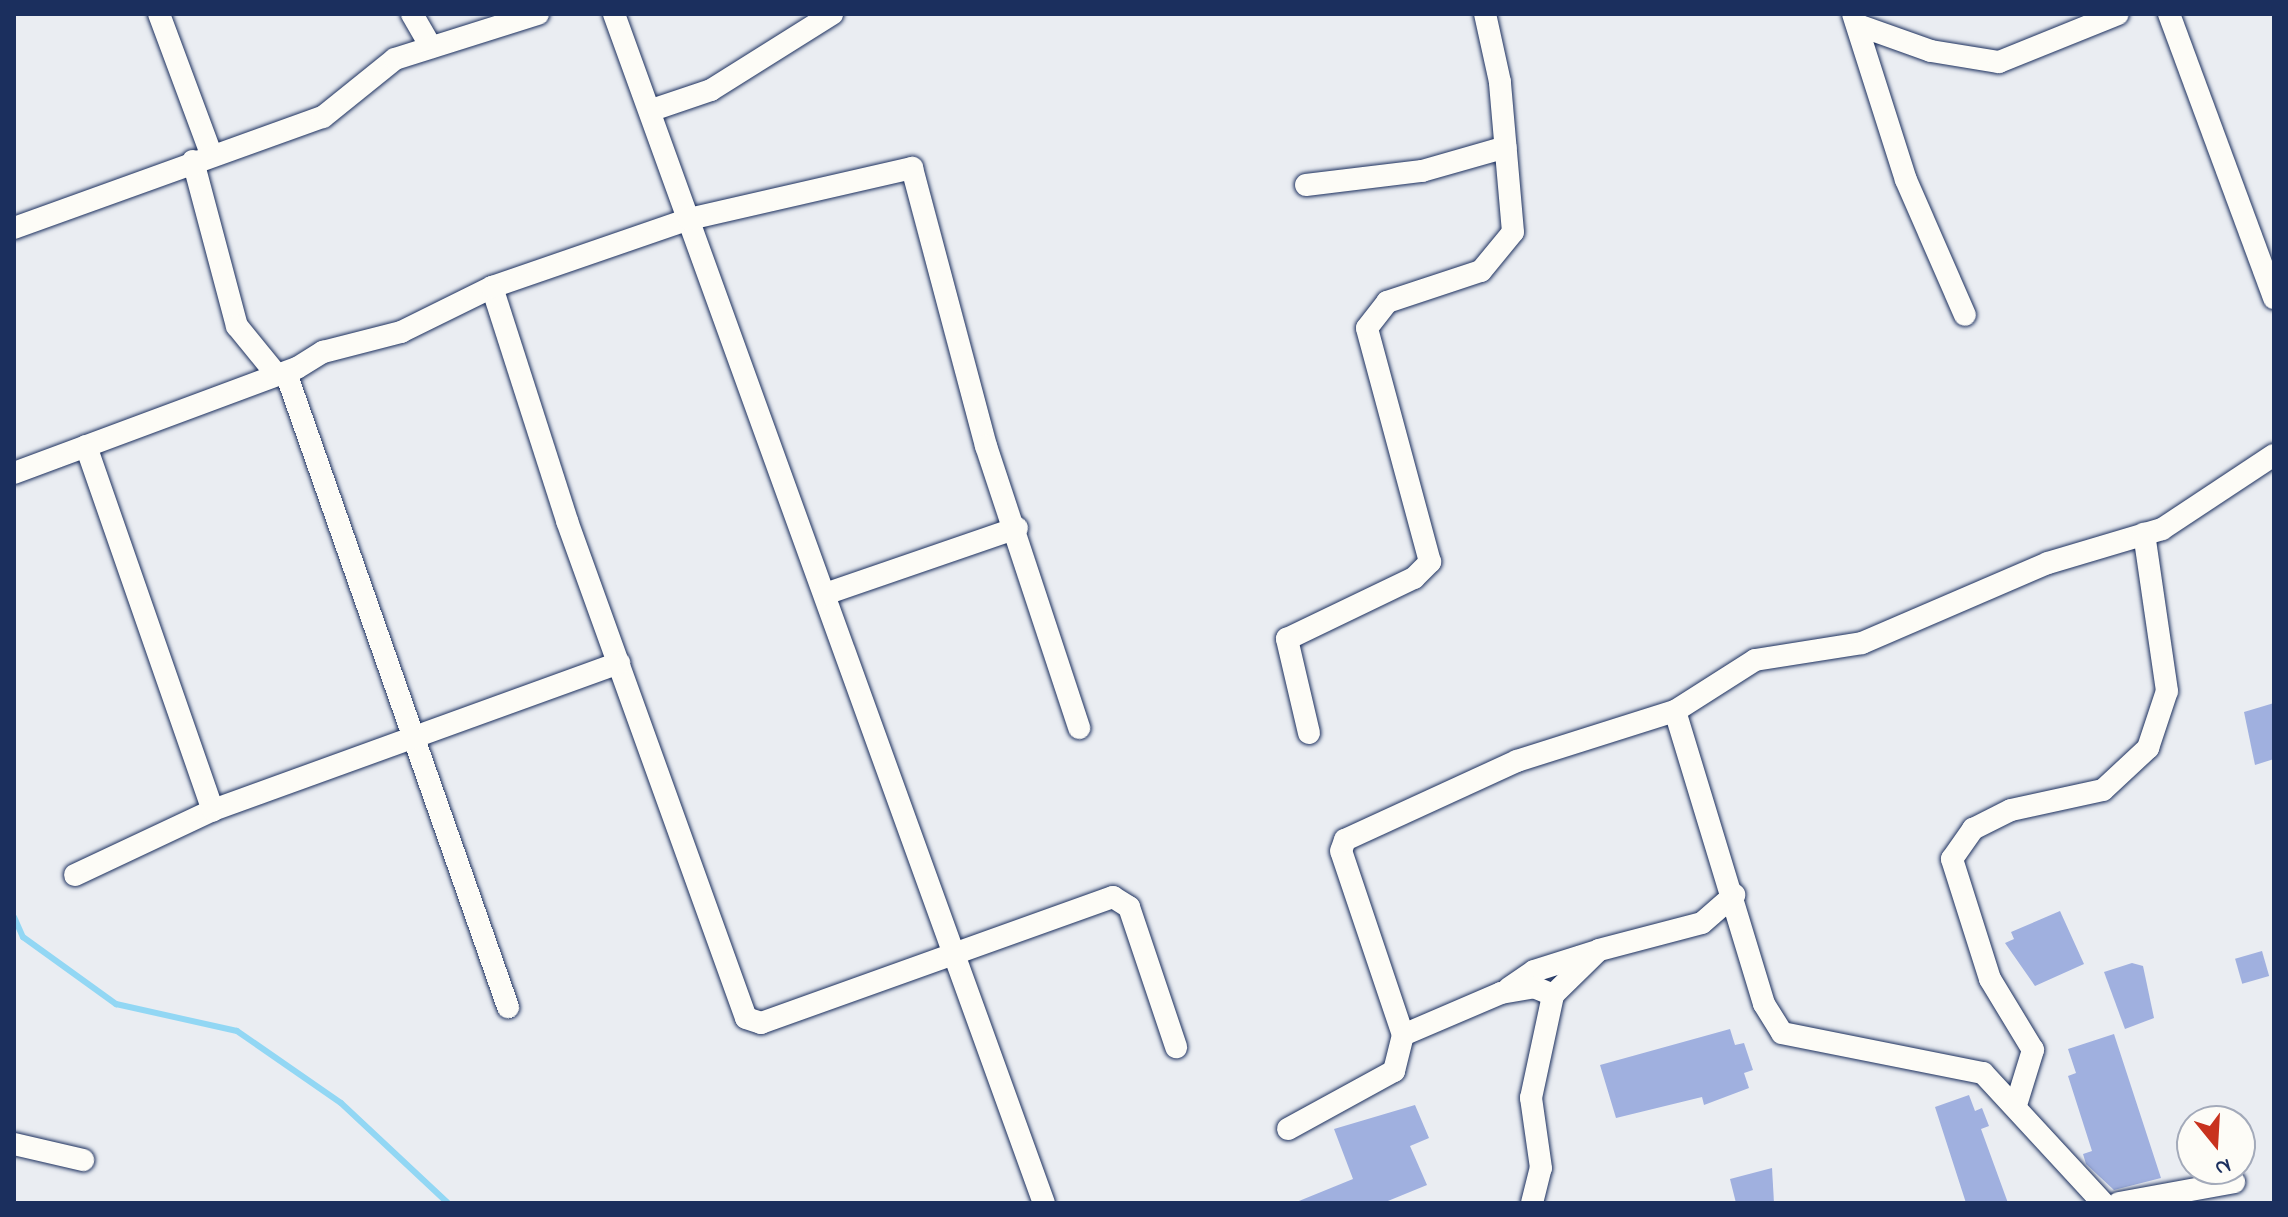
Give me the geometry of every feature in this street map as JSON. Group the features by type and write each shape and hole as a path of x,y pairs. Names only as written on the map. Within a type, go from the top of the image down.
{"street":[{"path":"159,14 202,158 237,326 281,374 508,1007"},
{"path":"412,14 431,47"},
{"path":"15,223 323,117 395,59 538,14"},
{"path":"614,14 652,110 1044,1203"},
{"path":"652,110 711,90 832,14"},
{"path":"1309,733 1287,639 1414,578 1430,562 1367,328 1387,302 1481,271 1507,246 1513,232 1506,147 1485,14"},
{"path":"1855,20 1945,55 1999,62 2118,14"},
{"path":"2169,14 2267,259 2274,298"},
{"path":"1855,20 1906,180 1965,315"},
{"path":"1306,185 1422,171 1506,147"},
{"path":"14,473 281,374 323,352 401,332 492,287 689,219 912,168 986,446 1041,596 1047,648 1079,728"},
{"path":"492,287 619,663 746,1018 761,1023 956,955 1090,899 1124,901 1176,1047"},
{"path":"86,446 213,810"},
{"path":"1288,1129 1394,1071 1403,1035 1342,842 1517,761 1675,711 1755,660 1862,643 2048,563 2144,534 2212,502 2274,455"},
{"path":"825,594 1017,528"},
{"path":"2016,1105 2033,1050 1990,979 1952,859 1973,829 2011,810 2103,790 2148,748 2167,691 2144,534"},
{"path":"75,875 213,810 412,741 619,663"},
{"path":"1675,711 1734,895 1764,1004 1782,1033 1983,1073 2016,1105 2103,1203"},
{"path":"1403,1035 1501,993 1534,971 1702,923 1734,895"},
{"path":"1532,1203 1541,1168 1531,1098 1553,995 1599,950"},
{"path":"1501,993 1534,987 1553,995"},
{"path":"14,1144 83,1160"},
{"path":"2119,1203 2218,1185"}],"building":[{"path":"2274,703 2274,759 2255,765 2244,712"},
{"path":"2060,911 2084,964 2035,986 2005,943 2014,939 2011,932"},
{"path":"2262,951 2269,976 2242,984 2235,959"},
{"path":"2132,963 2143,966 2154,1018 2125,1029 2104,972"},
{"path":"1730,1029 1735,1045 1744,1043 1753,1070 1744,1073 1749,1088 1704,1105 1702,1097 1616,1118 1600,1065"},
{"path":"2114,1034 2161,1178 2114,1190 2086,1164 2083,1154 2092,1151 2068,1076 2076,1073 2068,1049"},
{"path":"1969,1095 1975,1111 1982,1108 1989,1126 1981,1129 2008,1203 1966,1203 1935,1107"},
{"path":"1415,1105 1429,1138 1410,1146 1427,1185 1383,1203 1294,1203 1353,1179 1334,1129"},
{"path":"1772,1168 1774,1203 1736,1203 1730,1179"}],"waterway":[{"path":"14,917 23,937 116,1004 237,1031 341,1103 448,1203"}]}
